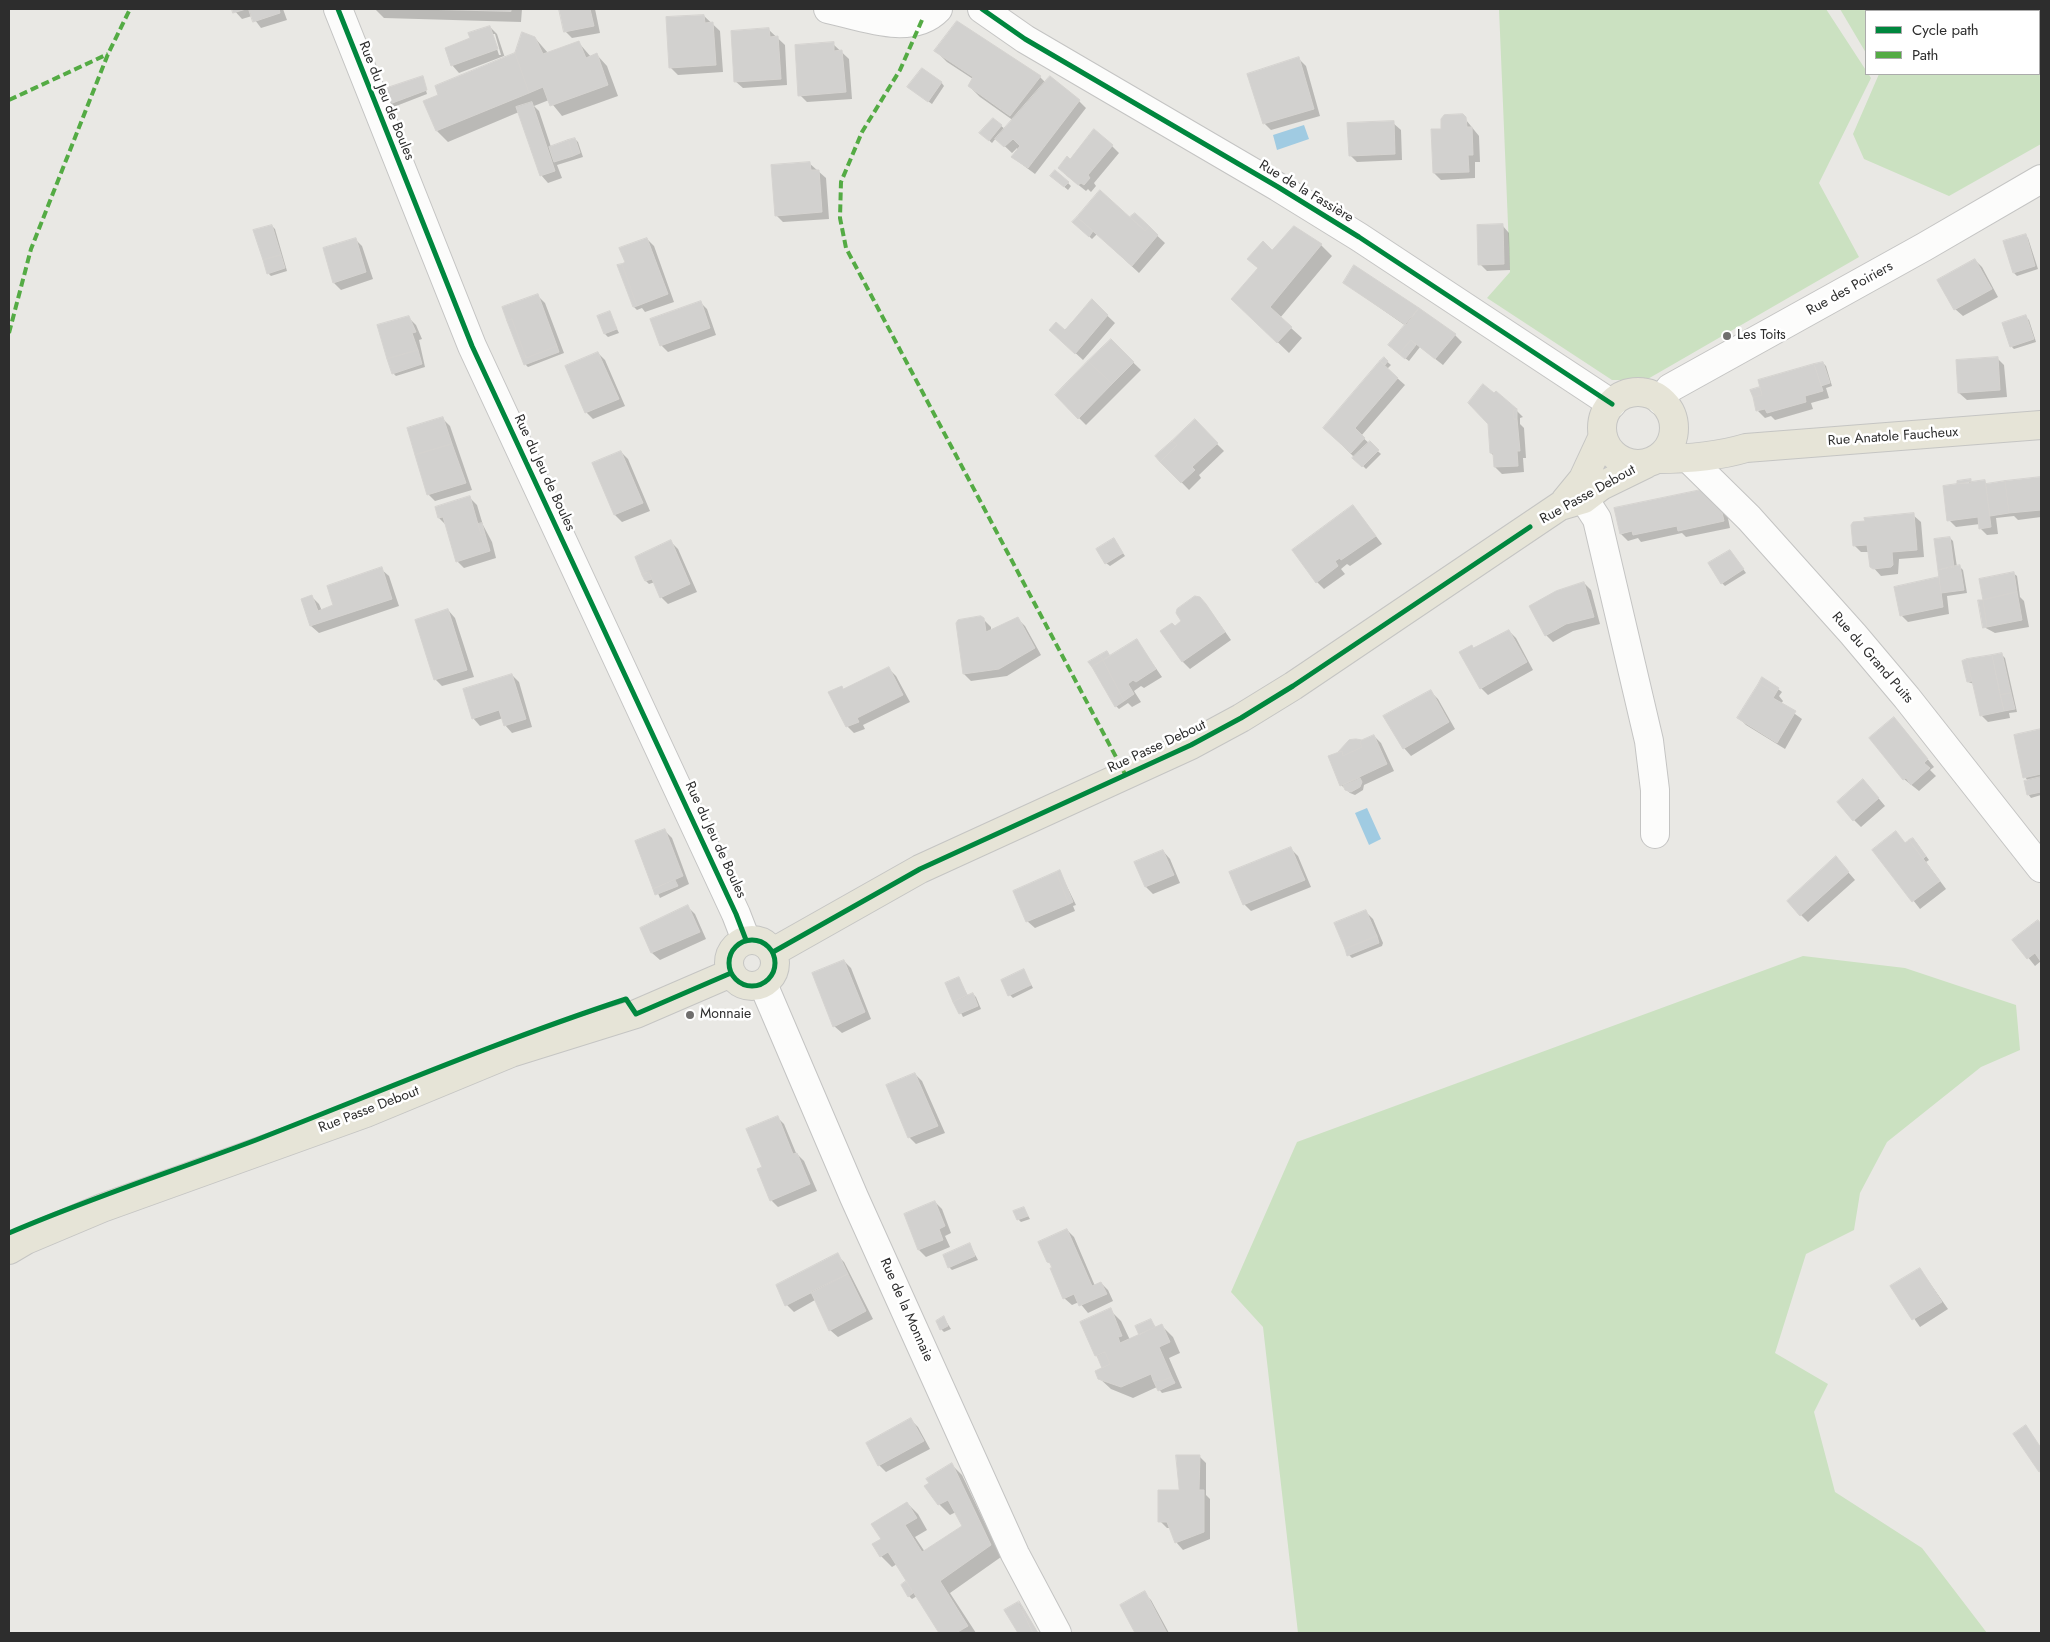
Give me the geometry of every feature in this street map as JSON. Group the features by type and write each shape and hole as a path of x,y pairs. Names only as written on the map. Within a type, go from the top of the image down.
{"main road":[{"path":"1572,503 1603,436 1606,413 1612,404 1622,396 1646,393 1661,401 1673,417 1672,441 1665,452 1651,462 1635,464 1624,461 1614,455 1603,436"},
{"name":"Rue Anatole Faucheux","path":"1651,462 1718,456 1746,448 2041,425"},
{"name":"Rue Anatole Faucheux","path":"1674,429 1705,441 1746,448"},
{"name":"Rue Passe Debout","path":"773,952 920,869 1191,745 1242,718 1572,503 1601,486 1651,462"},
{"path":"746,940 762,941 773,952 776,968 772,976 763,984 743,985 731,973 730,955 734,948 746,940"},
{"name":"Rue Passe Debout","path":"9,1250 26,1240 102,1208 366,1113 511,1052 636,1014 731,973"}],"street":[{"name":"Rue du Jeu de Boules","path":"338,9 472,346 640,703 746,940"},
{"path":"828,9 905,23 922,20 938,9"},
{"name":"Rue de la Fassière","path":"982,9 1025,39 1278,187 1359,237 1612,404"},
{"name":"Rue des Poiriers","path":"1661,401 1670,388 1924,247 2041,179"},
{"name":"Rue du Grand Puits","path":"1689,460 1749,518 1853,634 1907,698 2041,868"},
{"path":"1572,503 1597,519 1648,741 1655,790 1655,834"},
{"name":"Rue de la Monnaie","path":"763,984 854,1197 1015,1554 1057,1633"}],"green space":[{"path":"1499,9 1826,9 1865,69 1865,75 1869,75 1871,78 1819,183 1859,257 1646,380 1612,380 1487,298 1510,272"},
{"path":"1840,9 2041,9 2041,144 1949,196 1864,159 1853,134 1879,75 2040,75 2040,10 1865,10 1865,51"},
{"path":"1803,956 1905,968 2016,1005 2020,1050 1981,1067 1887,1142 1860,1193 1854,1230 1806,1254 1775,1353 1828,1384 1814,1412 1835,1492 1922,1548 1987,1633 1298,1633 1263,1327 1231,1292 1297,1142"}],"water":[{"path":"1304,125 1309,139 1277,150 1273,135"},
{"path":"1367,808 1381,839 1369,845 1355,813"}],"building":[{"path":"232,9 246,9 233,13"},
{"path":"249,9 279,9 280,13 253,22"},
{"path":"420,9 511,9 511,11"},
{"path":"559,9 590,9 594,26 564,32"},
{"path":"704,15 705,23 713,22 716,65 669,68 666,17"},
{"path":"957,21 1041,76 1010,116 968,86 973,77 934,51"},
{"path":"490,26 498,49 451,66 445,48 470,38 468,33"},
{"path":"769,28 770,37 778,36 781,79 734,82 731,31"},
{"path":"522,32 535,37 543,54 579,41 586,58 597,53 608,85 550,106 543,87 529,93 515,53"},
{"path":"834,42 834,51 842,50 846,92 798,96 795,45"},
{"path":"515,53 529,93 436,131 423,101 438,95 435,86"},
{"path":"1299,57 1314,109 1263,124 1247,74"},
{"path":"922,68 942,82 928,102 907,87"},
{"path":"423,76 427,90 387,105 381,90"},
{"path":"1050,76 1080,100 1028,168 1011,157 1020,146 1013,139 1004,147 995,139"},
{"path":"532,102 555,171 540,176 516,107"},
{"path":"1463,114 1466,117 1467,127 1472,127 1473,155 1468,155 1469,172 1433,173 1431,129 1441,129 1441,119 1444,115"},
{"path":"993,118 1002,125 989,141 979,133"},
{"path":"1394,121 1395,154 1349,156 1347,123"},
{"path":"1094,129 1113,145 1088,175 1090,178 1084,185 1081,183 1078,185 1058,168 1067,156 1070,159"},
{"path":"575,138 580,153 573,156 568,140"},
{"path":"568,140 573,156 554,162 549,147"},
{"path":"810,162 811,170 819,170 822,212 775,216 771,165"},
{"path":"1055,170 1069,182 1064,187 1050,176"},
{"path":"1100,190 1145,231 1149,226 1158,235 1132,266 1077,217"},
{"path":"1135,213 1149,226 1145,231 1130,217"},
{"path":"1077,217 1093,231 1089,237 1072,222"},
{"path":"1503,224 1504,264 1478,265 1477,225"},
{"path":"272,225 281,255 263,260 253,230"},
{"path":"1294,226 1322,244 1270,307 1292,327 1277,343 1231,299 1258,268 1247,259 1263,241 1272,250"},
{"path":"2026,234 2035,266 2013,273 2003,241"},
{"path":"356,238 366,272 333,283 323,248"},
{"path":"647,238 668,294 637,306 622,264 625,262 619,248"},
{"path":"281,255 285,268 267,274 263,260"},
{"path":"1975,259 1992,289 1954,310 1937,280"},
{"path":"622,264 637,306 633,307 617,265"},
{"path":"1354,265 1419,308 1406,325 1343,283"},
{"path":"538,294 557,346 526,358 512,319 507,321 502,307"},
{"path":"1092,299 1108,315 1075,354 1049,330 1056,322 1065,330"},
{"path":"701,301 710,328 660,346 650,319"},
{"path":"1419,308 1456,334 1435,359 1411,340 1399,354 1388,345"},
{"path":"610,311 617,329 604,334 597,316"},
{"path":"2026,315 2034,339 2010,347 2002,323"},
{"path":"409,316 416,332 412,333 418,350 387,359 377,325"},
{"path":"512,319 526,358 557,346 559,352 524,365 507,321"},
{"path":"1111,339 1134,362 1112,384 1088,361"},
{"path":"1411,340 1416,345 1405,359 1399,354"},
{"path":"418,350 422,364 392,374 387,359"},
{"path":"598,352 619,399 585,413 565,366"},
{"path":"1384,357 1388,361 1385,365 1380,361"},
{"path":"1998,357 2000,390 1958,393 1956,360"},
{"path":"1088,361 1112,384 1078,419 1055,395"},
{"path":"1380,361 1398,378 1355,428 1365,438 1351,453 1323,428"},
{"path":"1823,362 1830,383 1821,386 1814,364"},
{"path":"1814,364 1823,391 1805,396 1806,402 1767,413 1765,409 1756,411 1753,397 1762,395 1758,380"},
{"path":"1483,384 1494,393 1496,391 1517,409 1513,411 1514,419 1517,419 1520,451 1517,451 1518,466 1494,467 1493,453 1490,453 1488,424 1468,403"},
{"path":"1760,387 1762,395 1753,397 1750,390"},
{"path":"1517,409 1517,419 1514,419 1513,411"},
{"path":"443,417 452,444 415,455 407,428"},
{"path":"1195,419 1218,443 1192,467 1195,470 1181,483 1160,462 1177,445 1172,441"},
{"path":"1172,441 1177,445 1160,462 1155,456"},
{"path":"1370,441 1379,450 1362,467 1352,458"},
{"path":"452,444 466,483 427,495 415,455"},
{"path":"621,451 643,503 614,515 592,463"},
{"path":"2041,477 2041,510 2009,513 2005,481"},
{"path":"1971,479 1971,483 1957,484 1957,481"},
{"path":"1985,480 1991,527 1979,529 1978,517 1947,521 1943,486"},
{"path":"2005,481 2009,513 1990,516 1986,484"},
{"path":"1710,488 1718,495 1724,521 1678,531 1677,526 1633,535 1632,531 1620,534 1614,508"},
{"path":"470,496 481,535 485,534 490,551 456,562 443,517 438,518 435,507"},
{"path":"1353,505 1376,536 1341,560 1340,558 1335,561 1338,566 1316,583 1292,550"},
{"path":"1914,513 1917,550 1892,552 1893,565 1891,567 1873,569 1870,567 1867,545 1853,546 1851,525 1853,522 1865,521 1864,518"},
{"path":"482,523 485,534 481,535 478,524"},
{"path":"1950,537 1954,567 1938,570 1934,539"},
{"path":"1114,538 1123,553 1105,564 1096,549"},
{"path":"671,540 690,584 660,598 649,572 642,575 635,557"},
{"path":"1730,550 1744,569 1721,584 1708,563"},
{"path":"1960,565 1964,590 1941,593 1938,570"},
{"path":"382,567 392,599 310,626 301,599 312,595 318,611 333,605 327,586"},
{"path":"649,572 652,579 645,581 642,575"},
{"path":"2014,572 2017,592 1983,600 1979,579"},
{"path":"1939,577 1943,607 1900,616 1894,587"},
{"path":"1584,582 1594,617 1566,624 1545,636 1529,606 1556,591"},
{"path":"2017,592 2022,620 1987,627 1983,600"},
{"path":"1195,596 1200,597 1206,604 1225,632 1182,662 1160,631 1172,623 1175,626 1181,621 1176,613 1177,609"},
{"path":"1978,600 1983,600 1987,627 1983,628"},
{"path":"448,609 467,670 434,680 415,620"},
{"path":"981,616 984,618 986,632 1018,617 1035,648 999,669 963,674 956,623 958,620"},
{"path":"1509,630 1527,662 1480,689 1459,652 1472,645 1473,648"},
{"path":"1137,639 1156,669 1136,682 1133,680 1128,684 1134,694 1124,701 1103,660"},
{"path":"1107,651 1110,656 1103,660 1100,655"},
{"path":"2002,653 2011,693 2000,695 1992,655"},
{"path":"1100,655 1103,660 1092,667 1088,662"},
{"path":"1992,655 2004,711 1980,716 1967,659"},
{"path":"1967,659 1972,681 1967,682 1962,661"},
{"path":"1103,660 1124,701 1115,707 1092,667"},
{"path":"889,667 903,695 857,718 859,722 846,727 828,692 842,686 843,689"},
{"path":"512,674 526,719 504,726 499,710 472,719 463,689"},
{"path":"1762,677 1779,688 1776,693 1759,683"},
{"path":"1759,683 1776,693 1773,698 1796,711 1777,743 1737,718"},
{"path":"1431,690 1449,722 1403,749 1383,716"},
{"path":"2011,693 2015,709 2004,711 2000,695"},
{"path":"1894,717 1928,759 1924,763 1930,768 1911,785 1906,778 1903,780 1869,738"},
{"path":"2041,729 2041,774 2023,778 2014,735"},
{"path":"1374,735 1387,764 1340,786 1328,756 1342,751 1343,756 1362,747 1360,742 1362,740"},
{"path":"1349,740 1362,740 1360,742 1362,747 1343,756 1342,751 1338,752"},
{"path":"2041,777 2041,792 2027,795 2024,781"},
{"path":"1360,778 1362,782 1360,787 1351,792 1345,790 1343,785"},
{"path":"1863,779 1879,798 1853,821 1837,802"},
{"path":"665,829 683,876 653,889 635,841"},
{"path":"1896,831 1905,843 1909,840 1940,881 1912,902 1872,850"},
{"path":"1913,838 1926,856 1923,859 1909,840"},
{"path":"1291,847 1305,880 1243,905 1229,872"},
{"path":"1163,850 1174,875 1145,887 1134,862"},
{"path":"1836,856 1849,872 1800,916 1787,901"},
{"path":"1060,870 1073,902 1069,904 1056,872"},
{"path":"1056,872 1069,904 1026,922 1013,891"},
{"path":"675,880 678,886 655,895 653,889"},
{"path":"688,905 700,932 651,953 640,928"},
{"path":"1366,910 1377,936 1345,949 1334,923"},
{"path":"2038,920 2041,924 2041,962 2035,953 2027,959 2012,940"},
{"path":"1377,936 1379,943 1347,956 1345,949"},
{"path":"844,960 865,1012 833,1027 812,973"},
{"path":"1024,969 1031,985 1008,996 1001,980"},
{"path":"959,977 967,995 953,1002 945,983"},
{"path":"973,993 978,1006 959,1014 953,1002"},
{"path":"915,1073 938,1126 908,1138 886,1085"},
{"path":"778,1116 793,1154 797,1153 810,1184 770,1201 757,1169 762,1167 746,1129"},
{"path":"935,1201 945,1226 939,1229 943,1240 918,1250 904,1214"},
{"path":"1024,1207 1028,1216 1017,1220 1013,1211"},
{"path":"1067,1229 1092,1286 1101,1282 1107,1294 1079,1306 1074,1294 1063,1299 1050,1268 1052,1268 1050,1263 1047,1262 1038,1242"},
{"path":"970,1243 975,1256 948,1268 943,1255"},
{"path":"838,1253 848,1274 785,1306 776,1285"},
{"path":"1920,1268 1942,1302 1912,1320 1890,1286"},
{"path":"848,1274 866,1311 829,1331 811,1292"},
{"path":"1111,1308 1122,1336 1118,1337 1120,1343 1162,1324 1170,1342 1159,1347 1172,1377 1161,1381 1153,1380 1151,1374 1121,1387 1098,1379 1095,1371 1110,1364 1105,1352 1095,1356 1080,1322"},
{"path":"944,1316 948,1326 940,1330 936,1321"},
{"path":"1151,1319 1155,1327 1139,1335 1135,1326"},
{"path":"1105,1352 1110,1364 1102,1368 1097,1356"},
{"path":"1172,1377 1175,1383 1158,1391 1153,1380 1161,1381"},
{"path":"911,1418 924,1441 878,1466 866,1443"},
{"path":"2026,1425 2041,1448 2041,1471 2039,1472 2013,1434"},
{"path":"1176,1455 1200,1455 1199,1490 1204,1490 1204,1532 1175,1543 1167,1522 1158,1522 1158,1490 1179,1490"},
{"path":"952,1463 991,1545 940,1581 968,1626 956,1633 939,1633 888,1552 880,1557 872,1544 881,1539 871,1524 907,1502 917,1518 905,1525 922,1552 962,1526 948,1500 938,1505 924,1486 929,1483 926,1479"},
{"path":"906,1581 913,1593 908,1597 901,1585"},
{"path":"1145,1591 1167,1633 1135,1633 1120,1605"},
{"path":"1019,1601 1038,1633 1033,1633"},
{"path":"1018,1602 1033,1633 1018,1633 1004,1610"}],"marked path":[{"path":"9,333 31,249 108,54 130,9"},
{"path":"922,20 900,70 862,132 841,182 840,218 846,248 1125,774"},
{"path":"9,100 108,54"}],"cycle path":[{"path":"338,9 472,346 736,914 746,940"},
{"path":"982,9 1025,39 1278,187 1359,237 1612,404"},
{"path":"773,952 920,869 1191,745 1241,718 1293,686 1530,527"},
{"path":"757,940 769,946 774,954 775,963 774,972 769,980 761,985 747,986 735,980 730,972 729,958 735,946 743,941 757,940"},
{"path":"9,1233 101,1196 256,1140 440,1067 579,1015 626,999 636,1014 731,973"}],"place":[{"name":"Les Toits","path":"1727,336"},
{"name":"Monnaie","path":"690,1015"}]}
